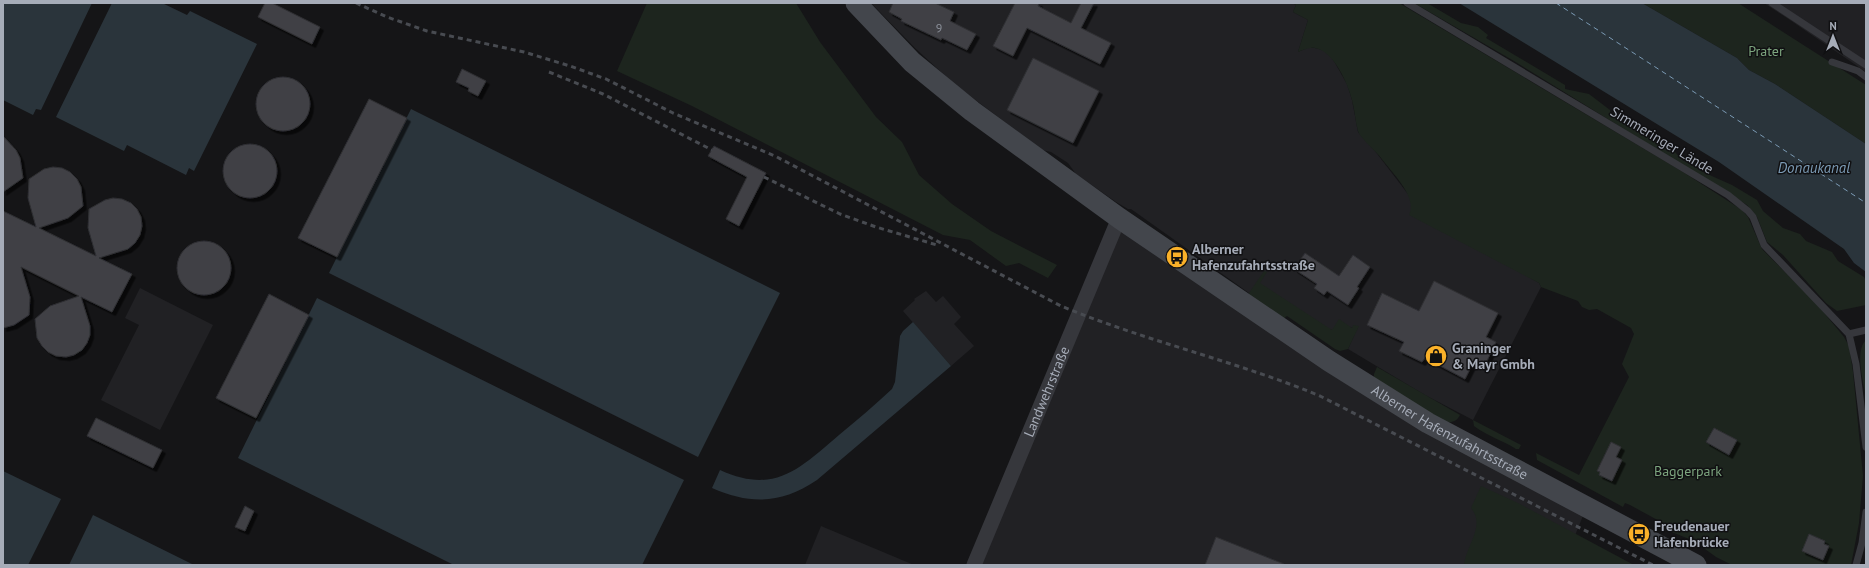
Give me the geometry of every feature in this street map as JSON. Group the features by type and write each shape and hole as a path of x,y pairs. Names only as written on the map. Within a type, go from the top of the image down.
{"street":[{"name":"Alberner Hafenzufahrtsstraße","path":"856,3 912,62 972,111 1119,218 1273,324 1403,408 1696,565"},
{"name":"Landwehrstraße","path":"974,565 1119,218"}],"lane":[{"name":"Simmeringer Lände","path":"1407,3 1479,45 1742,205 1753,216 1764,245 1849,334"},
{"path":"1772,3 1866,65"},
{"path":"1832,62 1858,71 1866,77"},
{"path":"1866,330 1849,334 1856,364 1866,447"},
{"path":"1856,565 1862,543 1866,512"}],"shaded area":[{"path":"871,3 1292,3 1296,5 1293,12 1308,20 1298,52 1307,48 1315,48 1323,50 1331,56 1347,84 1352,100 1358,132 1375,151 1411,198 1412,209 1539,283 1541,287 1473,420 1425,395 1348,349 1358,327 1332,330 1287,316 1249,293 1131,209 1128,209 1116,202 1076,174 1068,163 1051,152 1042,150 953,83 915,48"},
{"path":"1764,3 1866,3 1866,72 1787,18"},
{"path":"1119,218 1235,298 1587,506 1563,565 974,565"},
{"path":"140,288 213,325 160,430 101,400 139,325 125,318"},
{"path":"926,291 936,302 943,296 961,317 954,324 974,346 951,366 903,311 915,300 914,299"},
{"path":"821,526 914,565 805,565"}],"green space":[{"path":"647,3 796,3 820,42 876,117 902,142 919,175 952,204 991,231 1057,265 1048,278 1019,263 1006,266 970,240 943,235 692,106 617,71"},
{"name":"Baggerpark","path":"1292,3 1399,3 1683,172 1742,210 1748,217 1762,249 1816,303 1844,337 1849,346 1863,476 1859,523 1851,565 1732,565 1716,557 1694,541 1662,528 1663,523 1630,505 1625,503 1623,507 1537,460 1536,453 1579,475 1629,377 1622,364 1634,334 1631,328 1597,309 1589,310 1582,307 1578,301 1541,287 1539,283 1409,215 1411,208 1407,193 1379,155 1359,134 1350,93 1344,77 1339,69 1322,50 1308,48 1298,52 1308,20 1293,12 1296,5"},
{"path":"1414,3 1427,3 1461,23 1478,27 1488,35 1486,38 1565,85 1565,89 1589,94 1610,110 1611,116 1675,152 1681,159 1705,173 1732,185 1757,200 1763,211 1783,228 1800,234 1806,241 1832,252 1838,261 1864,277 1866,281 1866,305 1837,311 1826,303 1783,255 1767,242 1757,217 1747,205 1514,61"},
{"name":"Prater","path":"1642,3 1738,3 1866,85 1866,144 1775,84 1749,70 1737,58"},
{"path":"1264,271 1267,272 1260,283 1332,330 1339,319 1352,328 1353,325 1359,326 1348,349 1340,351 1335,349 1287,316 1283,319 1250,297 1249,293"},
{"path":"1866,340 1866,398 1860,359 1862,345"},
{"path":"1377,367 1460,415 1458,419 1446,423 1374,381 1374,374"},
{"path":"1473,420 1521,445 1519,449 1516,449 1474,426"},
{"path":"1481,486 1518,503 1634,565 1464,565 1477,522 1471,508"}],"water":[{"path":"3,3 92,3 41,110 36,109 33,115 3,100"},
{"path":"112,3 162,3 187,15 190,11 257,44 194,171 189,168 186,175 127,145 124,151 56,117"},
{"name":"Donaukanal","path":"1459,3 1642,3 1737,58 1749,70 1775,84 1866,144 1866,272 1854,263 1844,249 1719,162"},
{"path":"411,109 780,293 698,457 329,273"},
{"path":"317,298 684,480 642,565 454,565 238,458"},
{"path":"913,322 951,366 817,480 791,494 778,498 766,499 740,497 726,494 712,488 720,470 739,477 756,480 771,479 785,475 798,468 825,447 892,389 895,382 900,336 903,331"},
{"path":"3,471 61,499 28,565 3,565"},
{"path":"93,515 194,565 69,565"}],"building":[{"path":"265,3 272,3 320,27 312,44 258,17"},
{"path":"893,3 935,3 954,12 950,21 976,34 967,50 942,38 941,40 901,21 902,19 889,12"},
{"path":"1015,3 1039,3 1038,6 1071,23 1081,3 1094,3 1081,28 1111,43 1100,64 1027,28 1013,56 993,46"},
{"path":"1033,58 1099,91 1073,143 1007,110"},
{"path":"462,69 486,81 478,96 468,91 469,88 456,82"},
{"path":"283,77 293,79 302,85 308,94 310,104 308,114 302,123 293,129 283,131 273,129 264,123 258,114 256,104 258,94 264,85 273,79"},
{"path":"369,99 407,118 337,257 298,238"},
{"path":"3,136 16,150 20,158 23,178 3,192"},
{"path":"250,144 260,146 269,152 275,161 277,171 275,181 269,190 260,196 250,198 240,196 231,190 225,181 223,171 225,161 231,152 240,146"},
{"path":"714,146 766,173 739,226 726,219 747,177 708,156"},
{"path":"53,167 62,168 70,172 77,179 81,187 83,206 68,218 39,228 96,256 88,228 89,209 105,200 113,198 122,199 131,203 137,209 141,217 142,226 140,235 135,243 128,249 99,258 132,274 112,312 81,297 90,326 90,335 82,350 74,355 66,357 56,356 48,352 42,346 37,338 35,319 50,306 79,296 21,267 30,297 29,315 14,325 3,328 3,211 36,227 28,198 29,179 44,169"},
{"path":"204,241 214,243 223,249 229,258 231,268 229,278 223,287 214,293 204,295 194,293 185,287 179,278 177,268 179,258 185,249 194,243"},
{"path":"1305,253 1339,276 1353,255 1370,267 1357,287 1359,288 1348,305 1327,291 1324,295 1314,288 1317,284 1294,269"},
{"path":"1434,281 1498,313 1486,337 1496,342 1484,367 1474,361 1465,379 1425,358 1422,362 1399,351 1404,342 1367,325 1382,293 1419,311"},
{"path":"269,294 309,315 256,418 216,398"},
{"path":"96,418 162,450 153,468 87,436"},
{"path":"1714,428 1737,440 1729,455 1706,442"},
{"path":"1611,442 1621,447 1616,457 1622,460 1612,481 1599,475 1600,472 1597,471"},
{"path":"245,506 254,511 245,531 235,527"},
{"path":"1809,534 1825,541 1824,544 1829,546 1823,560 1802,551"},
{"path":"1216,537 1284,564 1284,565 1205,565"}],"ferry route":[{"path":"1556,3 1866,203"}],"railway":[{"path":"356,3 387,17 427,31 524,52 606,79 673,113 775,156 1061,306 1125,330 1256,372 1320,396 1653,565"},
{"path":"549,72 603,94 712,150"},
{"path":"764,177 840,214 876,227 937,245"}],"place":[{"name":"Alberner Hafenzufahrtsstraße","path":"1177,257"},
{"name":"Graninger & Mayr Gmbh","path":"1436,356"},
{"name":"Freudenauer Hafenbrücke","path":"1639,534"}]}
